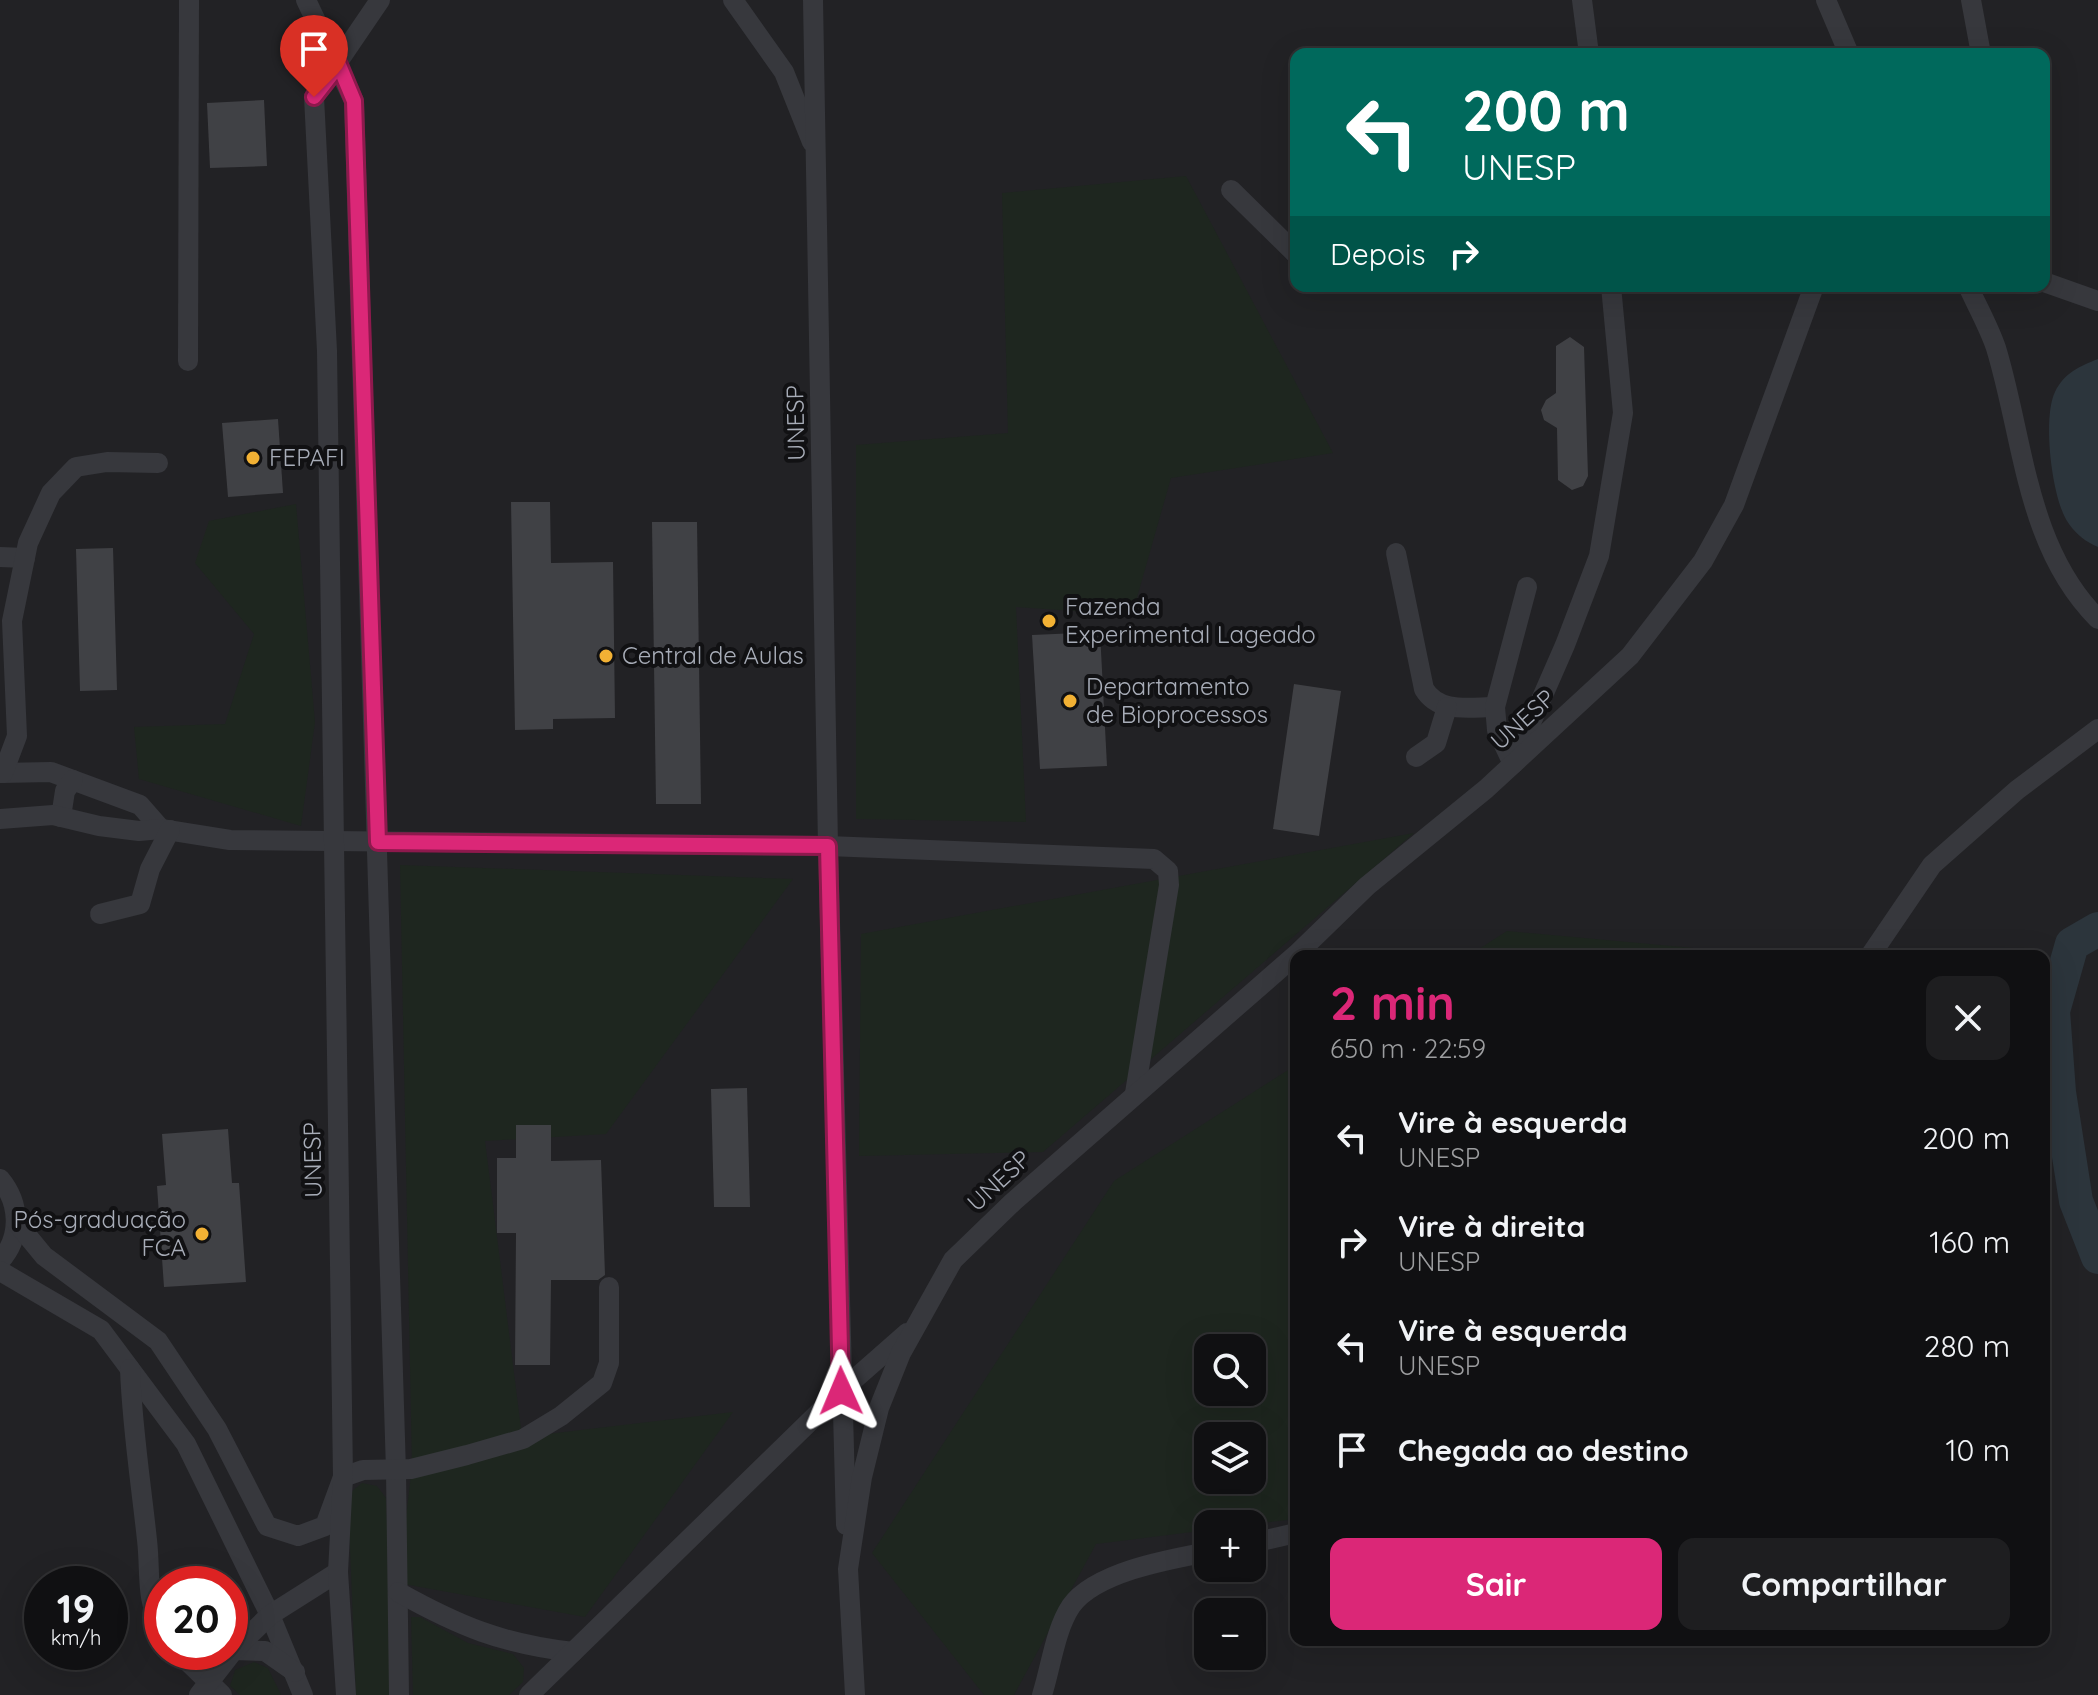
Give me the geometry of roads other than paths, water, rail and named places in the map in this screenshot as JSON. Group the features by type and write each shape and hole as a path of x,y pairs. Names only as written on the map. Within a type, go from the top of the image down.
{"street":[{"path":"188,361 189,0"},
{"path":"306,0 354,101 396,1471 399,1695"},
{"name":"UNESP","path":"346,1695 338,1572 343,1477 327,351 314,97 339,65 380,0"},
{"path":"733,0 784,72 818,157"},
{"name":"UNESP","path":"813,0 841,1391 855,1695"},
{"path":"1582,0 1588,48"},
{"path":"1826,0 1846,48"},
{"path":"1971,0 1980,48"},
{"path":"1231,190 1290,248"},
{"path":"2050,284 2098,301"},
{"path":"1513,764 1565,645 1599,556 1623,413 1612,292"},
{"name":"UNESP","path":"1301,950 1367,886 1513,764 1630,656 1703,561 1734,505 1812,292"},
{"path":"1971,292 1996,346 2043,535 2077,598 2098,619"},
{"path":"158,463 107,462 76,467 51,493 25,558 12,621 7,690 17,736 2,773 51,772 140,805 166,829"},
{"path":"1396,553 1424,689 1431,700 1447,707 1495,707"},
{"path":"0,557 25,558"},
{"path":"1513,764 1497,730 1495,707 1527,587"},
{"path":"1416,757 1436,743 1447,707"},
{"path":"1874,950 1932,865 2017,790 2098,729"},
{"path":"61,817 65,791 73,780"},
{"path":"91,824 94,787"},
{"path":"0,819 61,817 139,831 166,829 230,840 828,846 1154,859 1168,871 1169,885 1135,1093"},
{"path":"100,914 140,904 166,829"},
{"name":"UNESP","path":"848,1569 862,1477 879,1408 901,1353 953,1260 1135,1093 1290,960"},
{"name":"UNESP","path":"0,1179 14,1204 16,1222 44,1256 158,1341 217,1429 267,1526 298,1536 325,1526 343,1477"},
{"path":"0,1261 13,1240 16,1222"},
{"path":"0,1271 101,1330 186,1444 270,1615 303,1695"},
{"path":"343,1477 363,1470 396,1471 523,1439 561,1416 602,1383 609,1363 609,1287"},
{"name":"UNESP","path":"529,1695 841,1391 918,1324"},
{"path":"130,1369 133,1440 148,1566"},
{"path":"1266,1540 1290,1534"},
{"path":"1042,1695 1071,1606 1098,1583 1194,1555"},
{"path":"248,1636 270,1615 338,1572"},
{"path":"398,1592 450,1621 520,1646 573,1652"},
{"path":"248,1650 265,1651 295,1672"},
{"path":"192,1670 209,1691 222,1670"}],"waterway":[{"path":"2098,929 2072,944 2053,1011 2059,1092 2076,1201 2098,1257"}],"place":[{"name":"FEPAFI","path":"253,458"},
{"name":"Fazenda Experimental Lageado","path":"1049,621"},
{"name":"Central de Aulas","path":"606,656"},
{"name":"Departamento de Bioprocessos","path":"1070,701"},
{"name":"Pós-graduação FCA","path":"202,1234"}]}
